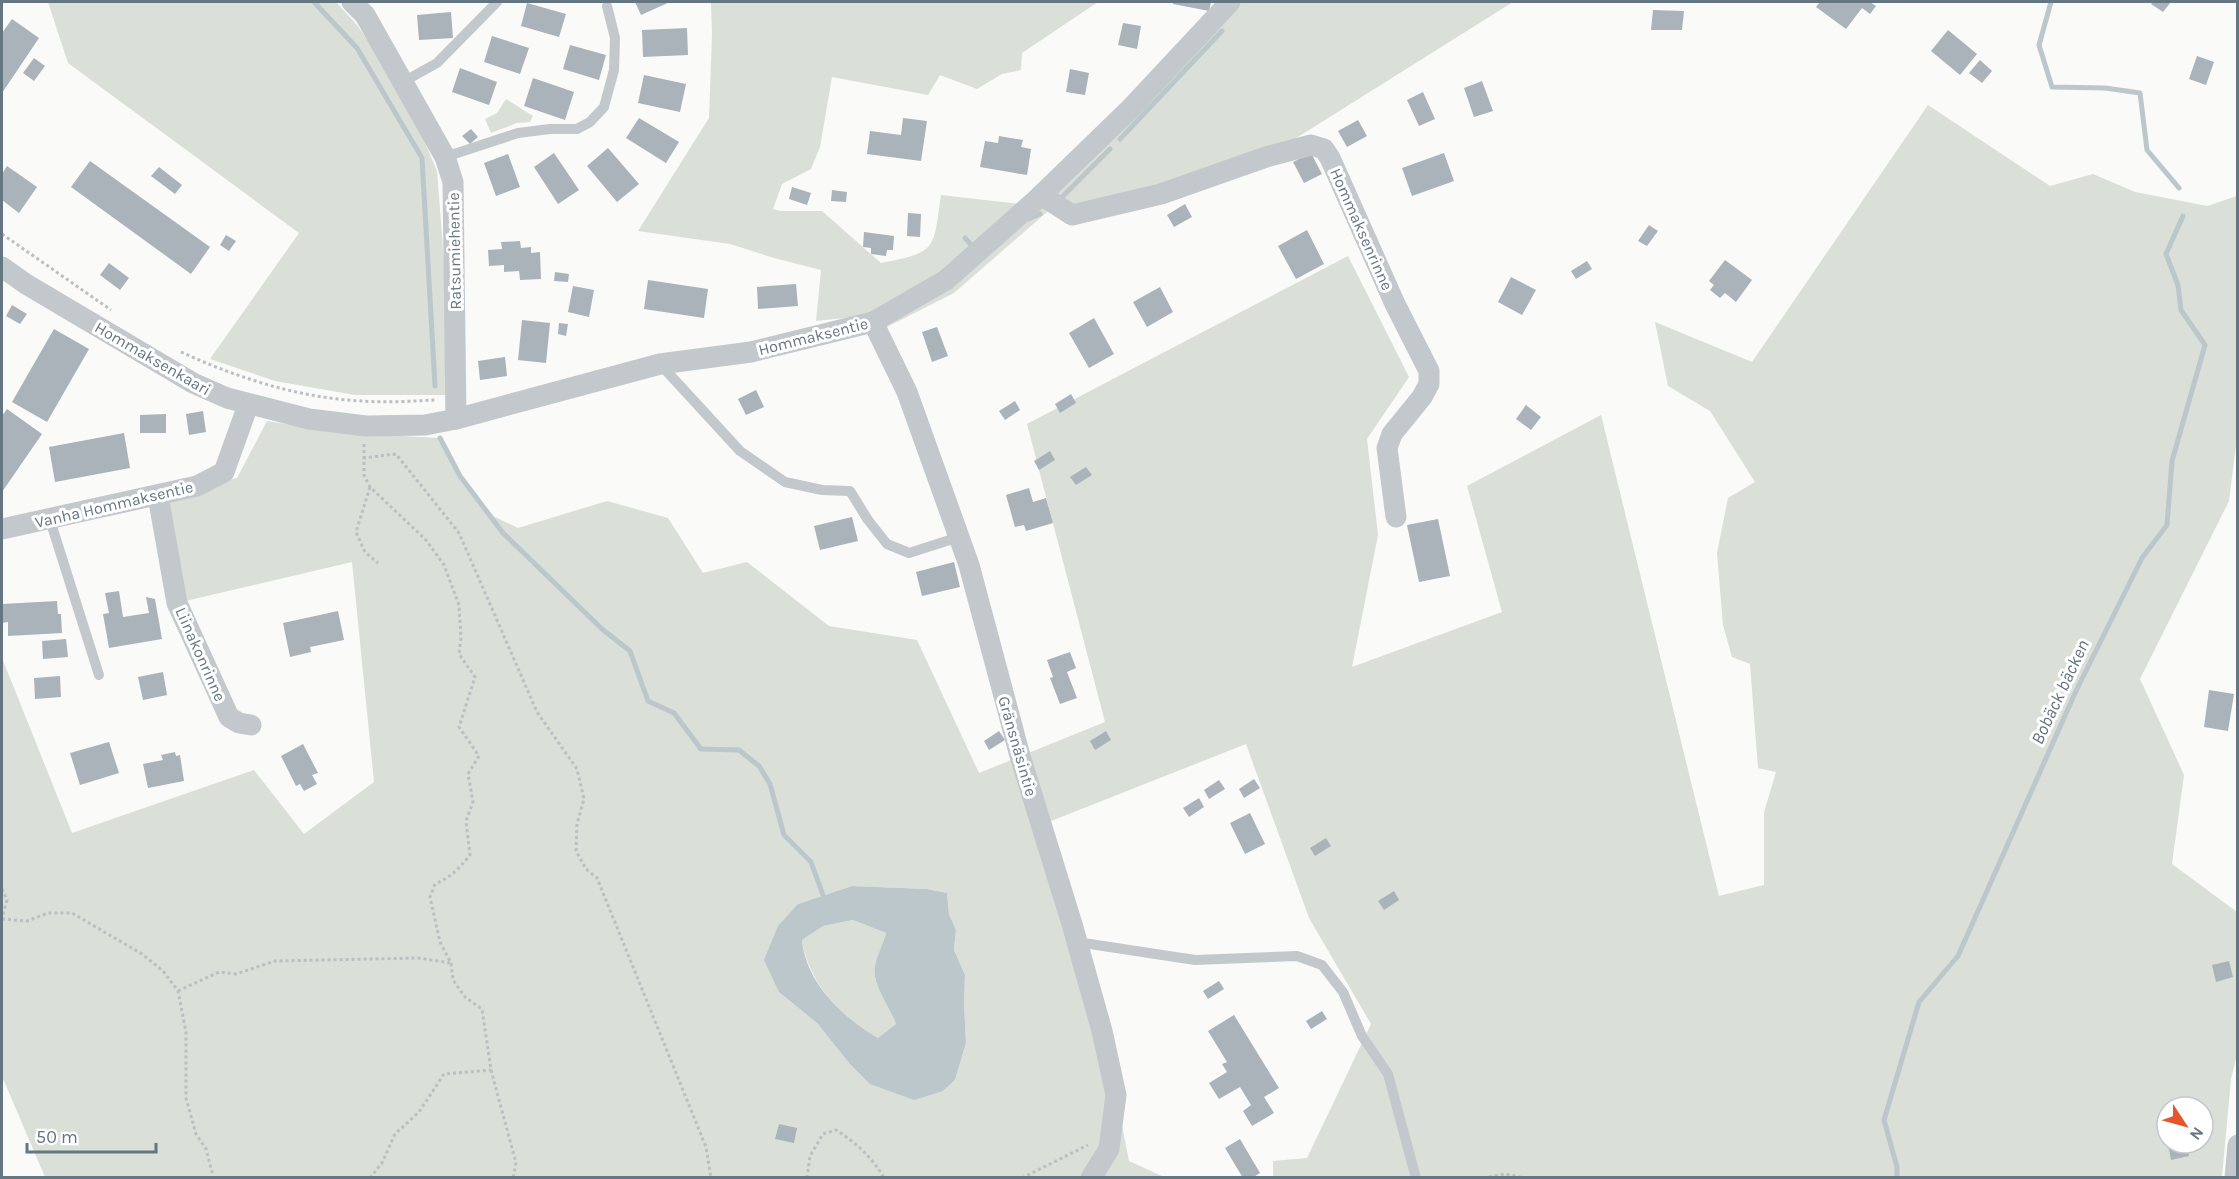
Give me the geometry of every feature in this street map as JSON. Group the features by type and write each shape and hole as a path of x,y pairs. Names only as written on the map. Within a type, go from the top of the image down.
{"street":[{"name":"Ratsumiehentie","path":"352,2 365,15 403,82 445,157 453,182 456,409"},
{"name":"Hommaksentie","path":"425,425 456,409 660,364 751,352 873,322 946,280 1041,195 1102,137 1230,2"},
{"name":"Hommaksenrinne","path":"1041,195 1072,215 1161,195 1266,157 1311,145 1324,149 1395,304 1429,371 1429,384 1422,397 1392,434 1387,448 1396,517"},
{"name":"Hommaksenkaari","path":"2,267 193,382 227,398 309,419 366,426 425,425"},
{"name":"Gränsnäsintie","path":"873,322 907,392 969,565 1020,756 1102,1031 1116,1095 1109,1149 1091,1178"},
{"name":"Vanha Hommaksentie","path":"2,529 197,486 224,472 248,405"},
{"name":"Liinakonrinne","path":"158,496 177,603 229,717 239,723 251,725"},
{"path":"2235,1178 2238,1145"}],"lane":[{"path":"403,82 436,63 497,2"},
{"path":"445,157 518,133 550,129 577,129 590,122 604,107 614,70 615,38 607,6"},
{"path":"660,364 740,451 785,482 822,490 850,491 868,520 887,544 909,553 959,537"},
{"path":"50,519 99,675"},
{"path":"1077,942 1195,960 1298,956 1322,965 1343,992 1362,1036 1389,1074 1416,1178"}],"path":[{"path":"2,234 112,311"},
{"path":"174,349 211,366 268,386 361,401 456,409"},
{"path":"366,426 364,475 370,487 426,540 444,565 459,605 461,638 459,654 475,677 459,727 479,756 468,774 473,802 466,821 470,855 459,870 435,884 430,897 440,942 451,963 453,980 465,997 482,1009 492,1070 516,1163 513,1178"},
{"path":"363,458 396,454 459,533 537,712 577,769 584,798 577,824 576,851 586,869 597,878 706,1147 711,1178"},
{"path":"370,487 356,532 365,552 378,563"},
{"path":"2,889 7,900 2,919 27,921 48,913 72,913 142,954 163,971 178,991 186,1032 186,1098 196,1134 206,1149 212,1172 210,1178"},
{"path":"178,991 219,972 236,974 275,961 418,958 451,963"},
{"path":"370,1178 382,1163 395,1134 419,1112 444,1074 492,1070"},
{"path":"807,1178 810,1156 824,1134 836,1130 857,1144 877,1166 884,1178"},
{"path":"1022,1178 1111,1134"},
{"path":"1483,1178 1504,1174 1525,1178"}],"shaded area":[{"path":"48,2 336,2 357,25 406,97 437,171 445,274 450,395 355,395 275,381 210,359 299,233 68,63"},
{"path":"711,2 1098,2 1022,53 1021,70 1002,74 977,89 940,75 928,95 832,77 820,147 811,169 782,184 773,209 822,211 881,263 913,255 929,246 934,238 941,195 1020,204 947,272 874,315 816,321 821,270 730,244 638,231 709,118"},
{"path":"1230,2 1513,2 1266,157 1072,215 1055,205 954,293 881,330 946,280"},
{"path":"506,99 533,116 530,122 517,123 491,133 485,119 497,113"},
{"path":"1928,105 2050,186 2093,174 2135,192 2207,206 2237,196 2238,429 2229,501 2140,679 2184,775 2172,864 2237,912 2237,1055 2231,1079 2222,1177 1273,1177 1273,1161 1307,1158 1371,1024 1309,918 1246,744 1041,825 1116,1095 1129,1161 1164,1177 45,1177 2,1080 2,658 72,833 254,770 304,834 374,782 352,562 177,603 158,496 237,478 267,421 344,433 440,438 460,476 489,514 518,528 607,501 668,518 703,573 747,562 829,626 917,640 979,773 1105,722 1027,424 1348,256 1409,377 1367,439 1378,535 1352,667 1502,612 1467,486 1601,415 1719,896 1764,885 1764,812 1776,772 1758,768 1750,664 1732,657 1723,625 1717,553 1728,498 1755,482 1710,411 1668,386 1655,322 1752,362","holes":["852,886 927,889 947,893 949,914 956,930 954,950 965,975 966,1043 955,1080 943,1091 849,1063 817,1023 779,992 798,904"]},
{"path":"852,886 927,889 947,893 949,914 956,930 954,950 965,975 966,1043 955,1080 943,1091 914,1100 870,1084 849,1063 817,1023 779,992 764,960 778,926 798,904","holes":["853,920 886,933 876,962 875,973 878,987 896,1024 878,1038 852,1020 828,998 811,971 802,940 823,926"]},
{"path":"853,920 886,933 875,972 878,987 896,1024 878,1038 853,1023 833,1004 819,984 804,951 802,940 823,926"}],"building":[{"path":"635,2 670,2 641,15"},
{"path":"1173,2 1211,2 1209,11 1173,4"},
{"path":"1820,2 1870,2 1876,6 1870,14 1862,8 1846,29 1816,7"},
{"path":"2171,2 2163,12 2151,4"},
{"path":"527,3 566,14 559,37 521,26"},
{"path":"1653,10 1684,11 1682,30 1651,30"},
{"path":"451,12 453,38 419,40 417,15"},
{"path":"12,19 39,38 2,93 2,33"},
{"path":"1123,23 1141,26 1137,49 1118,45"},
{"path":"687,28 688,55 643,57 642,30"},
{"path":"1948,30 1977,54 1960,75 1931,51"},
{"path":"492,36 529,48 520,74 484,62"},
{"path":"570,45 606,55 599,80 563,69"},
{"path":"2197,56 2214,62 2206,85 2189,79"},
{"path":"34,58 45,66 34,81 23,73"},
{"path":"1980,60 1992,71 1982,83 1969,73"},
{"path":"460,68 497,82 489,105 452,92"},
{"path":"1070,69 1089,73 1085,95 1066,92"},
{"path":"644,75 686,84 680,112 638,103"},
{"path":"533,78 574,92 565,120 524,106"},
{"path":"1482,81 1493,111 1474,117 1464,88"},
{"path":"1423,92 1435,119 1419,126 1407,100"},
{"path":"639,118 679,142 666,163 626,138"},
{"path":"903,118 927,121 921,161 867,154 870,131 901,135"},
{"path":"1358,120 1367,136 1347,147 1338,131"},
{"path":"471,129 478,137 470,144 462,136"},
{"path":"999,136 1023,140 1021,147 1031,149 1027,175 980,167 985,141 998,143"},
{"path":"608,148 639,184 617,202 587,166"},
{"path":"554,153 579,190 558,204 534,167"},
{"path":"1311,153 1322,174 1304,183 1293,162"},
{"path":"1444,153 1454,181 1412,196 1402,168"},
{"path":"508,154 520,187 496,196 484,163"},
{"path":"90,161 210,247 191,274 71,187"},
{"path":"7,166 37,187 19,213 2,200 2,174"},
{"path":"159,167 182,185 175,194 151,176"},
{"path":"792,187 811,193 807,205 789,199"},
{"path":"832,190 847,192 846,202 831,201"},
{"path":"1185,204 1192,217 1174,227 1167,215"},
{"path":"908,213 921,214 920,237 907,236"},
{"path":"1649,225 1658,231 1647,246 1638,241"},
{"path":"1307,230 1324,264 1296,279 1278,246"},
{"path":"864,232 894,236 893,250 887,250 886,256 871,254 871,248 863,247"},
{"path":"226,235 236,241 229,251 220,245"},
{"path":"520,241 521,248 531,247 531,253 540,252 541,279 520,280 519,271 504,272 504,265 489,266 488,250 502,249 501,242"},
{"path":"1725,260 1752,280 1736,302 1725,293 1720,298 1710,290 1714,285 1709,281"},
{"path":"1587,261 1592,269 1576,279 1571,271"},
{"path":"109,263 129,278 120,290 100,275"},
{"path":"555,272 569,274 568,282 554,281"},
{"path":"1511,277 1536,290 1522,315 1498,302"},
{"path":"648,280 708,289 704,318 644,309"},
{"path":"796,284 798,306 758,309 757,287"},
{"path":"573,286 594,290 589,317 568,312"},
{"path":"1160,287 1173,312 1147,327 1133,302"},
{"path":"12,305 27,314 20,324 6,316"},
{"path":"1094,318 1114,354 1089,368 1069,333"},
{"path":"522,320 550,323 546,363 518,360"},
{"path":"559,323 568,324 566,336 558,334"},
{"path":"937,327 948,356 932,362 922,332"},
{"path":"54,329 89,349 47,422 12,402"},
{"path":"505,357 507,376 480,380 478,361"},
{"path":"756,390 764,407 746,415 738,399"},
{"path":"1071,394 1076,403 1060,413 1055,404"},
{"path":"1015,401 1020,410 1005,420 999,411"},
{"path":"1526,405 1541,417 1531,430 1516,419"},
{"path":"7,409 42,434 2,492 2,416"},
{"path":"203,411 206,432 189,435 186,414"},
{"path":"166,414 166,433 140,433 140,415"},
{"path":"124,433 130,468 55,482 49,447"},
{"path":"1050,451 1055,460 1039,470 1034,461"},
{"path":"1086,467 1092,475 1076,485 1070,477"},
{"path":"1029,488 1033,502 1046,498 1053,523 1026,531 1024,525 1015,527 1006,495"},
{"path":"852,517 858,541 820,550 814,526"},
{"path":"1438,519 1450,576 1419,582 1407,525"},
{"path":"954,562 960,587 922,596 916,572"},
{"path":"119,591 123,617 149,613 146,597 155,599 162,639 109,648 103,614 109,613 105,593"},
{"path":"57,601 58,614 61,614 62,633 8,636 8,622 2,623 2,604"},
{"path":"338,611 344,640 310,647 311,652 290,657 283,623"},
{"path":"66,639 68,657 43,659 42,641"},
{"path":"1070,652 1076,668 1067,672 1077,698 1060,704 1050,678 1053,677 1047,660"},
{"path":"163,672 167,695 143,700 138,677"},
{"path":"60,676 61,697 35,699 34,678"},
{"path":"2209,690 2234,694 2228,731 2204,727"},
{"path":"999,731 1005,740 989,750 984,741"},
{"path":"1106,731 1111,740 1095,750 1090,741"},
{"path":"109,742 119,773 80,785 70,753"},
{"path":"303,744 318,773 312,775 317,784 304,791 300,784 296,786 281,756"},
{"path":"175,752 176,756 180,755 184,781 148,788 143,764 163,760 161,755"},
{"path":"1254,779 1260,788 1244,798 1239,789"},
{"path":"1219,780 1225,789 1209,799 1204,790"},
{"path":"1199,798 1204,807 1189,817 1183,808"},
{"path":"1250,813 1265,844 1245,854 1230,823"},
{"path":"1326,838 1331,846 1315,856 1310,848"},
{"path":"1394,891 1399,900 1384,910 1378,901"},
{"path":"2229,961 2233,977 2216,982 2212,965"},
{"path":"1219,981 1224,989 1208,999 1203,991"},
{"path":"1322,1011 1327,1019 1311,1029 1306,1021"},
{"path":"1234,1015 1279,1088 1264,1097 1274,1113 1252,1126 1243,1111 1251,1105 1240,1087 1219,1099 1209,1083 1227,1072 1222,1064 1227,1062 1208,1031"},
{"path":"779,1124 797,1128 794,1143 775,1139"},
{"path":"1240,1139 1260,1173 1252,1178 1243,1178 1225,1148"},
{"path":"2170,1155 2189,1155 2189,1156 2171,1160"}],"waterway":[{"path":"314,2 357,48 422,158 435,386"},
{"name":"Bobäck bäcken","path":"2051,2 2039,45 2052,87 2105,88 2140,93 2147,150 2179,188"},
{"path":"1120,139 1222,31"},
{"path":"1062,197 1110,149"},
{"path":"1028,219 1040,214"},
{"name":"Bobäck bäcken","path":"1897,1178 1897,1167 1884,1120 1919,1002 1958,956 2076,691 2142,558 2167,525 2172,461 2205,345 2181,310 2178,285 2166,254 2183,216"},
{"path":"965,238 974,248"},
{"path":"440,438 460,476 503,533 602,629 630,651 648,701 674,713 701,749 739,750 759,766 770,784 784,835 811,862 823,895"}]}
